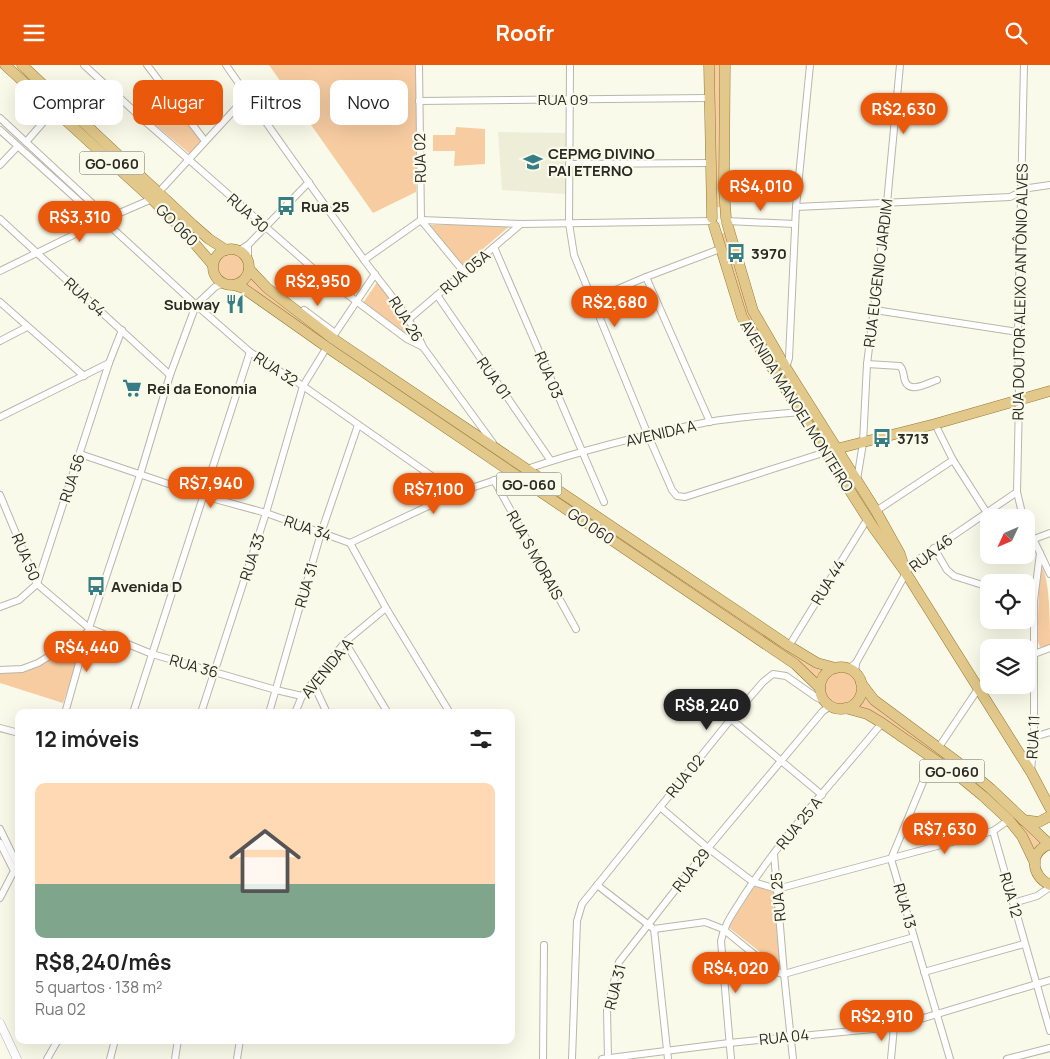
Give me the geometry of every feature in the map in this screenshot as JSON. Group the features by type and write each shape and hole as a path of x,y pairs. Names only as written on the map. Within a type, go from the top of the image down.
{"main road":[{"name":"GO 060","path":"5,65 21,80"},
{"name":"GO 060","path":"22,65 156,196 213,265"},
{"name":"AVENIDA MANOEL MONTEIRO","path":"708,65 713,222 742,317 755,341 826,452 874,522 900,554 906,573 1031,772 1050,808"},
{"name":"AVENIDA MANOEL MONTEIRO","path":"725,65 724,188 727,221 753,311 786,368 876,511 874,522"},
{"name":"GO 060","path":"72,125 209,239 226,250"},
{"path":"713,222 719,213 727,221"},
{"path":"213,265 217,256 226,250 238,251"},
{"name":"GO-060","path":"238,251 248,264"},
{"name":"GO 060","path":"248,264 268,288 331,339 514,474 795,664 823,700"},
{"path":"234,285 245,280 248,264"},
{"name":"GO-060","path":"213,265 218,283 234,285"},
{"name":"GO 060","path":"234,285 243,287 331,339 789,647 817,663 836,667"},
{"path":"826,452 935,424 1050,391"},
{"path":"823,700 822,679 826,673 836,667"},
{"name":"GO-060","path":"836,667 853,668 861,683 874,700 939,747 991,789 1022,820 1050,844 1041,849 1036,855 1034,863"},
{"path":"845,708 857,701 860,695 861,683"},
{"name":"GO-060","path":"823,700 839,709 845,708 867,714 978,791 1009,820 1022,836 1034,863 1035,871 1050,886"},
{"path":"1022,820 1039,822 1050,816"}],"street":[{"name":"RUA 30","path":"84,65 133,110"},
{"path":"147,65 158,80"},
{"name":"RUA 26","path":"226,65 236,80"},
{"name":"RUA 02","path":"418,65 422,220"},
{"path":"570,65 569,223 574,255 672,490 677,496 685,497 826,452"},
{"path":"786,368 789,358 796,207 810,65"},
{"name":"RUA EUGENIO JARDIM","path":"857,481 900,65"},
{"name":"RUA DOUTOR ALEIXO ANTÔNIO ALVES","path":"1021,509 1017,492 1020,400 1018,332 1024,65"},
{"name":"RUA 09","path":"419,101 708,98"},
{"path":"0,271 156,196 233,111"},
{"name":"RUA 32","path":"0,118 108,218 111,227"},
{"path":"26,142 41,125"},
{"name":"RUA 30","path":"149,125 316,271 407,339 423,347"},
{"path":"193,125 205,141"},
{"name":"RUA 26","path":"268,125 409,319 423,347 498,451"},
{"name":"RUA 32","path":"0,130 250,352 456,493"},
{"path":"0,165 18,147"},
{"path":"569,164 710,163"},
{"path":"238,251 248,245 309,182"},
{"path":"796,207 1010,197 1029,188 1050,185"},
{"name":"RUA 54","path":"0,219 170,375"},
{"path":"422,220 464,273"},
{"path":"364,259 422,220 521,224 713,222"},
{"path":"727,221 795,224"},
{"name":"RUA 05A","path":"409,319 521,224"},
{"path":"248,245 248,264"},
{"name":"RUA 03","path":"494,247 604,503"},
{"path":"592,301 646,277 720,249"},
{"path":"331,339 375,274"},
{"path":"646,277 710,422"},
{"path":"66,709 88,630 140,475 170,375 196,305 218,283"},
{"name":"RUA 01","path":"437,295 551,461"},
{"path":"0,301 84,376"},
{"path":"875,310 1018,332"},
{"path":"0,341 27,327"},
{"name":"RUA 56","path":"37,585 109,363 122,330"},
{"name":"RUA 33","path":"202,709 266,513 303,387 331,339"},
{"path":"134,709 250,352"},
{"path":"0,417 109,363"},
{"path":"868,364 900,365 903,369 906,383 910,387 916,388 937,380"},
{"name":"AVENIDA A","path":"525,470 581,452 648,435 710,422 800,412"},
{"path":"935,424 953,461 984,509"},
{"name":"RUA 31","path":"276,690 321,533 358,425"},
{"name":"RUA 34","path":"80,454 204,496 266,513 350,543 386,608 448,709"},
{"path":"876,511 953,461"},
{"path":"350,543 456,493 514,474"},
{"name":"RUA S MORAIS","path":"494,480 576,629"},
{"name":"RUA 46","path":"993,509 1017,492"},
{"name":"RUA 50","path":"0,495 37,585 88,630"},
{"name":"RUA 46","path":"853,668 906,573 914,563 980,518"},
{"name":"RUA 44","path":"789,647 874,522"},
{"path":"1035,539 1050,533"},
{"path":"1035,541 1050,574"},
{"path":"934,548 947,570 954,576 980,584"},
{"name":"RUA 11","path":"1035,593 1040,553"},
{"path":"0,607 19,600 37,585"},
{"name":"AVENIDA A","path":"297,709 302,696 345,642 386,608"},
{"path":"0,670 22,669 38,663 88,630"},
{"name":"RUA 36","path":"88,630 152,654 302,696"},
{"path":"345,642 386,709"},
{"path":"1035,654 1050,648"},
{"name":"RUA 02","path":"777,889 753,882 708,848 660,807 731,719 773,674 786,677 823,700"},
{"path":"313,683 325,709"},
{"path":"939,747 978,689"},
{"name":"AVENIDA A","path":"270,709 276,690"},
{"name":"RUA 11","path":"1031,772 1034,737 1034,694"},
{"name":"RUA 29","path":"651,926 708,848 781,761 823,700"},
{"path":"731,719 822,795"},
{"name":"RUA 25 A","path":"723,929 753,882 774,854 882,723"},
{"path":"0,727 15,732"},
{"path":"1034,737 1050,732"},
{"path":"891,859 933,758"},
{"path":"572,1059 577,921 582,904 660,807"},
{"path":"777,889 992,831 1009,820"},
{"path":"0,829 15,862"},
{"name":"RUA 12","path":"992,831 1050,1031"},
{"path":"0,843 15,864"},
{"name":"RUA 25","path":"774,854 784,974 794,1059"},
{"name":"RUA 13","path":"891,859 950,1059"},
{"path":"0,898 15,873"},
{"path":"597,885 651,926 705,922 723,929 776,972 784,974 914,937"},
{"path":"1013,903 1037,897 1050,886"},
{"path":"651,926 668,1059"},
{"name":"RUA 31","path":"608,1059 607,1009 619,962 651,926"},
{"path":"723,929 721,941 731,1059"},
{"path":"924,972 1024,944"},
{"path":"543,1059 544,945"},
{"name":"RUA 04","path":"602,1059 791,1036 894,1027 1050,980"},
{"path":"0,1023 17,1059"},
{"path":"891,1059 894,1027"},
{"path":"47,1059 56,1044"},
{"path":"110,1059 113,1044"},
{"path":"175,1059 177,1044"},
{"path":"237,1059 239,1044"},
{"path":"1007,1059 1050,1048"}],"shaded area":[{"path":"269,65 416,65 416,192 373,213 311,125 320,125 320,80 280,80"},
{"path":"714,65 721,65 723,208 714,208"},
{"path":"156,125 189,125 202,140 190,154"},
{"path":"456,127 485,129 485,164 454,166 455,151 433,151 433,135 455,135"},
{"name":"CEPMG DIVINO PAI ETERNO","path":"498,132 565,133 566,194 502,190"},
{"path":"430,225 511,225 463,266 430,228"},
{"path":"717,233 727,233 728,247 753,320 827,439 821,439 752,331"},
{"path":"231,252 242,256 246,267 242,278 231,282 220,278 216,267 220,256"},
{"path":"251,277 255,282 825,670 821,674 819,681 803,665 336,351 260,294 245,286"},
{"path":"378,281 409,322 419,342 397,329 363,303"},
{"path":"1042,568 1047,582 1050,645 1040,647 1037,639 1040,569"},
{"path":"80,639 84,640 84,642 63,703 0,683 0,672 34,667 60,653"},
{"path":"841,672 847,673 852,677 856,682 856,694 852,699 847,703 841,704 835,703 830,699 826,694 825,688 826,682 830,677 835,673"},
{"path":"863,689 871,704 948,759 1008,810 1034,838 1042,843 1035,852 1026,835 869,710 854,705 861,697"},
{"path":"755,886 774,892 782,969 728,927"}],"place":[{"name":"CEPMG DIVINO PAI ETERNO","path":"533,162"},
{"name":"Rua 25","path":"286,206"},
{"name":"3970","path":"736,253"},
{"name":"Subway","path":"235,304"},
{"name":"Rei da Eonomia","path":"132,388"},
{"name":"3713","path":"882,438"},
{"name":"Avenida D","path":"96,586"}]}
